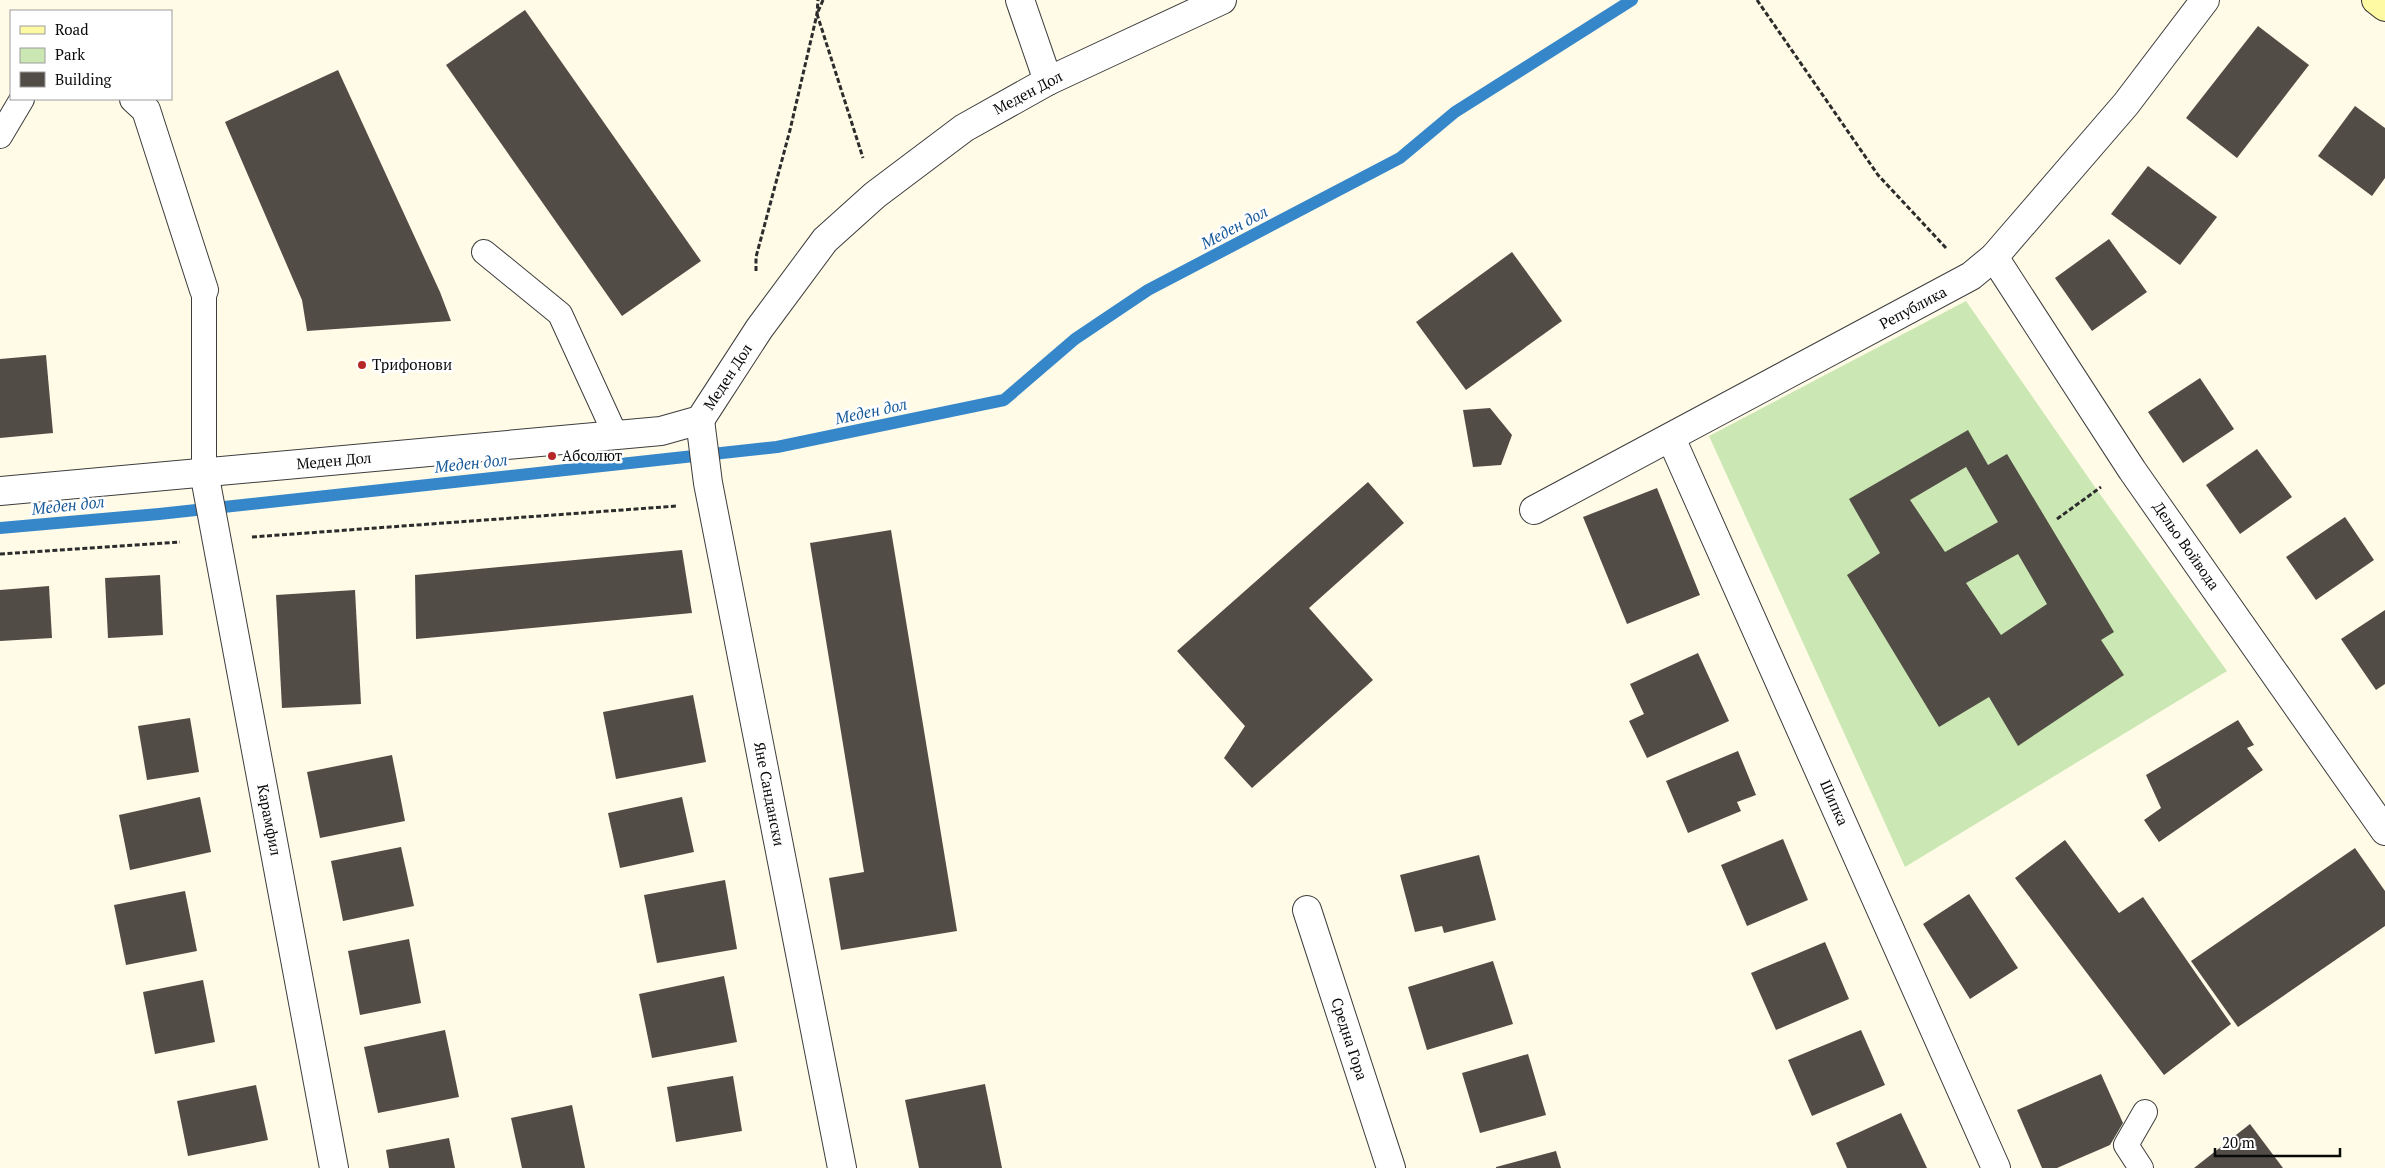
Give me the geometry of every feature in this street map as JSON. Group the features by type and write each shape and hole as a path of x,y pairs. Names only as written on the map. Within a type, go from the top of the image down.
{"main road":[{"path":"2376,0 2385,7"}],"street":[{"path":"1020,0 1048,81"},
{"name":"Меден Дол","path":"0,491 206,481 661,431 701,430 759,329 825,240 875,194 964,128 1048,81 1222,0"},
{"name":"Република","path":"1534,510 1972,276 1994,257 2126,104 2205,0"},
{"path":"135,100 146,110 204,290"},
{"name":"Дельо Войвода","path":"1994,257 2132,470 2385,831"},
{"name":"Яне Сандански","path":"701,430 710,493 842,1168"},
{"name":"Шипка","path":"1671,438 1996,1168"},
{"name":"Карамфил","path":"206,481 334,1168"},
{"name":"Средна Гора","path":"1307,910 1391,1168"}],"lane":[{"path":"0,136 21,100"},
{"path":"484,252 560,314 616,436"},
{"path":"204,290 206,481"},
{"path":"2141,1168 2126,1144 2145,1112"}],"path":[{"path":"818,0 817,14 875,194"},
{"path":"756,275 756,257 822,0"},
{"path":"1756,0 1878,175 1972,276"},
{"path":"2056,519 2096,490 2132,470"},
{"path":"0,554 215,532 710,493"}],"green space":[{"path":"1966,301 2097,490 2227,671 1905,867 1709,436"}],"building":[{"path":"525,10 701,261 622,316 446,65"},
{"path":"2258,26 2309,65 2237,158 2186,118"},
{"path":"338,70 440,292 451,321 307,331 302,300 225,122"},
{"path":"2355,106 2385,128 2385,178 2372,196 2318,156"},
{"path":"2148,166 2217,217 2180,265 2111,214"},
{"path":"2109,239 2147,292 2092,331 2055,278"},
{"path":"1512,252 1562,321 1466,390 1416,322"},
{"path":"46,355 53,433 0,438 0,359"},
{"path":"2200,378 2234,429 2183,463 2148,412"},
{"path":"1490,408 1512,435 1501,465 1473,467 1463,410"},
{"path":"1968,430 1988,465 2007,454 2114,632 2101,640 2124,675 2018,746 1989,697 1939,727 1847,575 1880,553 1849,499","holes":["1966,467 1998,522 1945,552 1910,500","2018,554 2047,604 2001,635 1966,583"]},
{"path":"2257,449 2292,497 2240,534 2206,485"},
{"path":"1368,482 1404,523 1309,608 1373,680 1252,788 1224,758 1245,726 1177,651"},
{"path":"1657,488 1700,595 1627,624 1583,517"},
{"path":"2345,517 2374,560 2316,600 2286,557"},
{"path":"891,530 957,931 841,950 829,878 864,872 810,543"},
{"path":"682,550 692,613 416,639 415,575"},
{"path":"160,575 163,635 108,638 105,578"},
{"path":"49,586 52,638 0,641 0,590"},
{"path":"355,590 361,704 282,708 276,595"},
{"path":"2385,610 2385,684 2376,690 2341,639"},
{"path":"1698,653 1729,721 1647,758 1629,721 1644,714 1630,684"},
{"path":"693,695 706,762 616,779 603,712"},
{"path":"190,718 199,772 147,780 138,726"},
{"path":"2238,720 2254,745 2247,748 2263,770 2159,842 2144,820 2161,808 2146,775"},
{"path":"1738,751 1756,795 1737,802 1741,811 1688,833 1666,781"},
{"path":"392,755 405,821 320,838 307,772"},
{"path":"200,797 211,852 130,870 119,815"},
{"path":"682,797 694,852 620,868 608,813"},
{"path":"1783,839 1808,900 1747,926 1721,865"},
{"path":"2065,840 2119,913 2143,897 2231,1024 2164,1075 2015,878"},
{"path":"401,847 414,906 343,921 331,861"},
{"path":"2355,848 2385,891 2385,926 2238,1027 2191,961"},
{"path":"1479,855 1496,920 1444,933 1442,926 1415,932 1400,875"},
{"path":"725,880 737,949 657,963 644,895"},
{"path":"185,891 197,951 126,965 114,905"},
{"path":"1969,894 2018,968 1970,999 1923,924"},
{"path":"409,939 421,1003 360,1015 348,951"},
{"path":"1825,942 1849,999 1776,1030 1751,973"},
{"path":"1493,961 1513,1024 1427,1050 1408,987"},
{"path":"724,976 737,1042 652,1058 639,994"},
{"path":"203,980 215,1042 155,1054 143,992"},
{"path":"445,1030 459,1097 378,1113 364,1047"},
{"path":"1861,1030 1885,1085 1812,1116 1788,1060"},
{"path":"1528,1054 1546,1115 1480,1133 1462,1073"},
{"path":"2101,1074 2123,1123 2110,1145 2057,1168 2042,1168 2017,1110"},
{"path":"733,1076 742,1131 676,1142 667,1087"},
{"path":"985,1084 1002,1168 919,1168 905,1100"},
{"path":"256,1085 268,1140 188,1156 177,1101"},
{"path":"572,1105 585,1168 522,1168 511,1118"},
{"path":"1901,1113 1927,1168 1847,1168 1836,1143"},
{"path":"2250,1124 2283,1168 2194,1168"},
{"path":"449,1138 455,1168 389,1168 386,1150"},
{"path":"1556,1151 1561,1168 1496,1168 1496,1167"}],"waterway":[{"name":"Меден дол","path":"0,528 159,514 777,447 1004,400 1075,339 1148,290 1400,158 1455,112 1632,0"}],"place":[{"name":"Трифонови","path":"362,365"},
{"name":"Абсолют","path":"552,456"}]}
